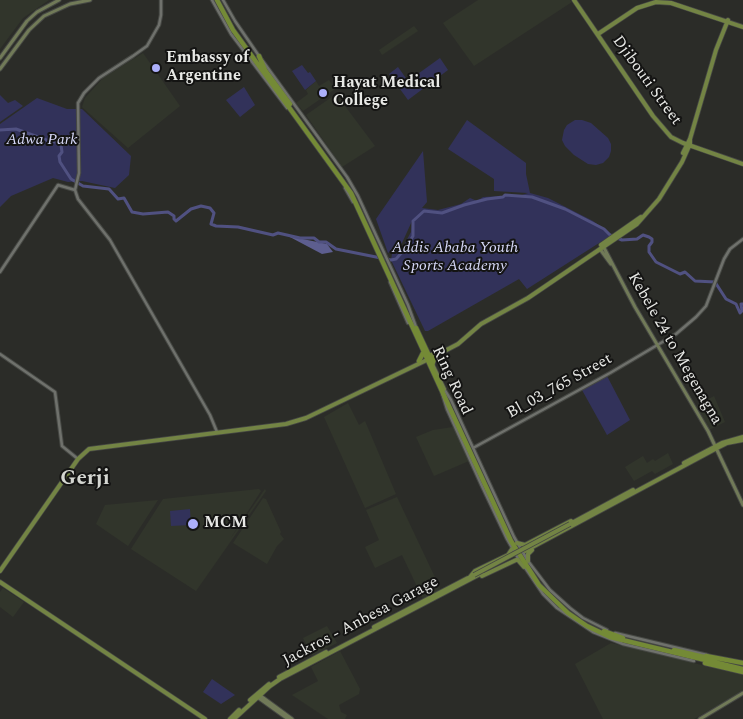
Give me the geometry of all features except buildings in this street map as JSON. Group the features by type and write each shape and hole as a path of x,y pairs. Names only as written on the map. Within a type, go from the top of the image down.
{"highway":[{"name":"Ring Road","path":"220,0 229,25 255,58"},
{"path":"255,58 265,72"},
{"path":"255,58 265,72"},
{"name":"Ring Road","path":"265,72 348,188 430,359 511,541 529,571 547,594 576,619 610,637 714,660"},
{"path":"420,362 425,351"},
{"path":"420,362 430,359"},
{"name":"Ring Road","path":"443,390 516,545 549,593 582,620 611,634 743,668"},
{"path":"694,660 714,660"},
{"path":"694,660 743,668"}],"main road":[{"path":"0,58 27,21 42,9 59,0"},
{"path":"0,69 29,30 44,16 70,4 90,0"},
{"name":"Djibouti Street","path":"574,0 653,114 670,135 688,144"},
{"name":"Djibouti Street","path":"574,0 662,128 671,137 743,164"},
{"path":"598,34 639,5 657,0"},
{"path":"668,0 743,26"},
{"path":"598,34 627,14 648,4 667,2 694,9"},
{"path":"0,571 86,450 95,447 275,426 306,418 458,344 481,324 528,298 617,236 639,219 651,206 679,163 688,144 716,50 728,21"},
{"path":"430,359 478,324 610,241"},
{"name":"Kebele 24 to Megenagna","path":"602,247 702,420 743,505"},
{"path":"474,576 716,447 743,438"},
{"path":"518,544 525,545 570,521 573,524"},
{"path":"528,561 531,551 572,528 573,524"},
{"path":"234,719 264,688 302,664 573,524"},
{"path":"474,576 475,571 508,555 512,552 512,549"},
{"path":"474,576 482,576 516,560 524,567"},
{"name":"Jackros - Anbesa Garage","path":"257,695 285,676 474,576"},
{"path":"0,582 205,719"},
{"path":"700,719 743,693"},
{"path":"230,719 257,695"},
{"path":"257,695 290,719"}],"street":[{"path":"161,0 162,10 159,25 149,43 99,78 84,93 78,103 79,173 75,190 78,199 110,240 212,419 217,432"},
{"name":"Ring Road","path":"212,0 228,28 255,58 347,177 360,200 383,258"},
{"name":"Ring Road","path":"255,58 341,181 383,258"},
{"path":"0,272 58,184 75,190"},
{"name":"Bl_03_765 Street","path":"474,448 658,346 676,334 699,315 708,302 722,262 730,249 743,239"},
{"path":"0,354 55,392 62,446 78,459"},
{"path":"443,390 449,395 518,544 528,561 556,595 570,608 596,625 630,637 714,660"},
{"path":"443,390 442,398 512,549 543,594 558,608 592,632 623,644 694,660"}],"shaded area":[{"path":"0,0 49,0 23,18 0,49"},
{"path":"478,0 570,0 572,2 474,66 443,23"},
{"path":"414,26 418,31 382,55 379,50"},
{"path":"143,53 180,106 128,148 82,107 85,98 103,78"},
{"path":"329,80 335,89 303,111 296,103 308,94 306,90 316,81 319,86"},
{"path":"336,94 375,146 342,167 306,115"},
{"path":"288,236 327,244 333,252 322,254"},
{"path":"714,396 725,422 709,430 696,406"},
{"path":"348,403 359,425 365,421 396,494 365,508 324,417"},
{"path":"453,427 469,461 434,476 416,437 433,430"},
{"path":"668,453 673,464 655,474 652,471 634,481 625,467 643,456 647,463 653,459 655,461"},
{"name":"MCM","path":"259,489 261,491 230,539 265,489 266,491 196,591 131,549 163,499"},
{"path":"397,497 441,590 423,599 402,555 375,568 365,547 379,540 366,510"},
{"path":"263,498 266,499 281,532 280,534 284,539 277,546 267,564 233,543"},
{"path":"158,500 128,546 96,524 105,505"},
{"path":"3,588 24,602 13,617 0,607 0,592"},
{"path":"327,626 337,643 312,656 303,638"},
{"path":"611,643 743,675 743,691 694,719 603,719 575,664"},
{"path":"340,651 360,689 359,694 339,705 341,712 347,715 345,719 328,719 292,695 318,681 311,667"}],"green space":[{"path":"440,58 448,70 408,100 389,74 398,67 408,81"},
{"path":"302,65 316,81 305,90 292,71"},
{"path":"244,87 255,105 240,117 226,100"},
{"path":"0,95 8,103 15,100 23,106 0,122"},
{"name":"Adwa Park","path":"37,98 67,109 82,109 131,156 129,175 115,188 82,181 68,182 53,178 11,196 0,207 0,124"},
{"name":"Addis Ababa Youth Sports Academy","path":"467,120 526,163 530,193 548,198 593,221 610,236 527,289 519,279 425,331 391,260 392,254 404,245 411,232 412,221 402,243 388,253 376,219 423,151 427,202 422,208 438,210 461,204 470,198 477,201 483,197 528,193 494,191 494,179 448,149"},
{"path":"575,120 591,123 608,138 611,144 611,151 609,157 603,163 596,165 588,164 574,155 565,146 562,140 564,130 567,125"},
{"path":"607,376 630,420 607,435 582,390"},
{"path":"190,509 191,525 171,526 170,511"},
{"path":"212,679 235,695 221,704 203,692"}],"waterway":[{"path":"0,130 16,129 52,142 58,142 61,145 62,152 59,156 60,162 71,179 83,186 109,189 118,199 124,198 132,212 143,214 168,212 174,216 176,221 191,209 201,206 210,208 214,213 211,224 216,226 238,227 273,235 278,233 300,238 314,238 319,242 326,242 336,249 391,260 396,259 405,249 413,236 413,221 424,211 442,213 464,205 505,195 532,197 565,209 622,240 637,239 643,235 649,237 652,239 649,252 656,262 680,274 685,272 695,281 715,282 726,299 736,304 740,313 742,311 741,304 743,304"}],"place":[{"name":"Embassy of Argentine","path":"156,68"},
{"name":"Hayat Medical College","path":"323,93"},
{"name":"MCM","path":"193,524"}],"district":[{"name":"Gerji","path":"85,480"}]}
